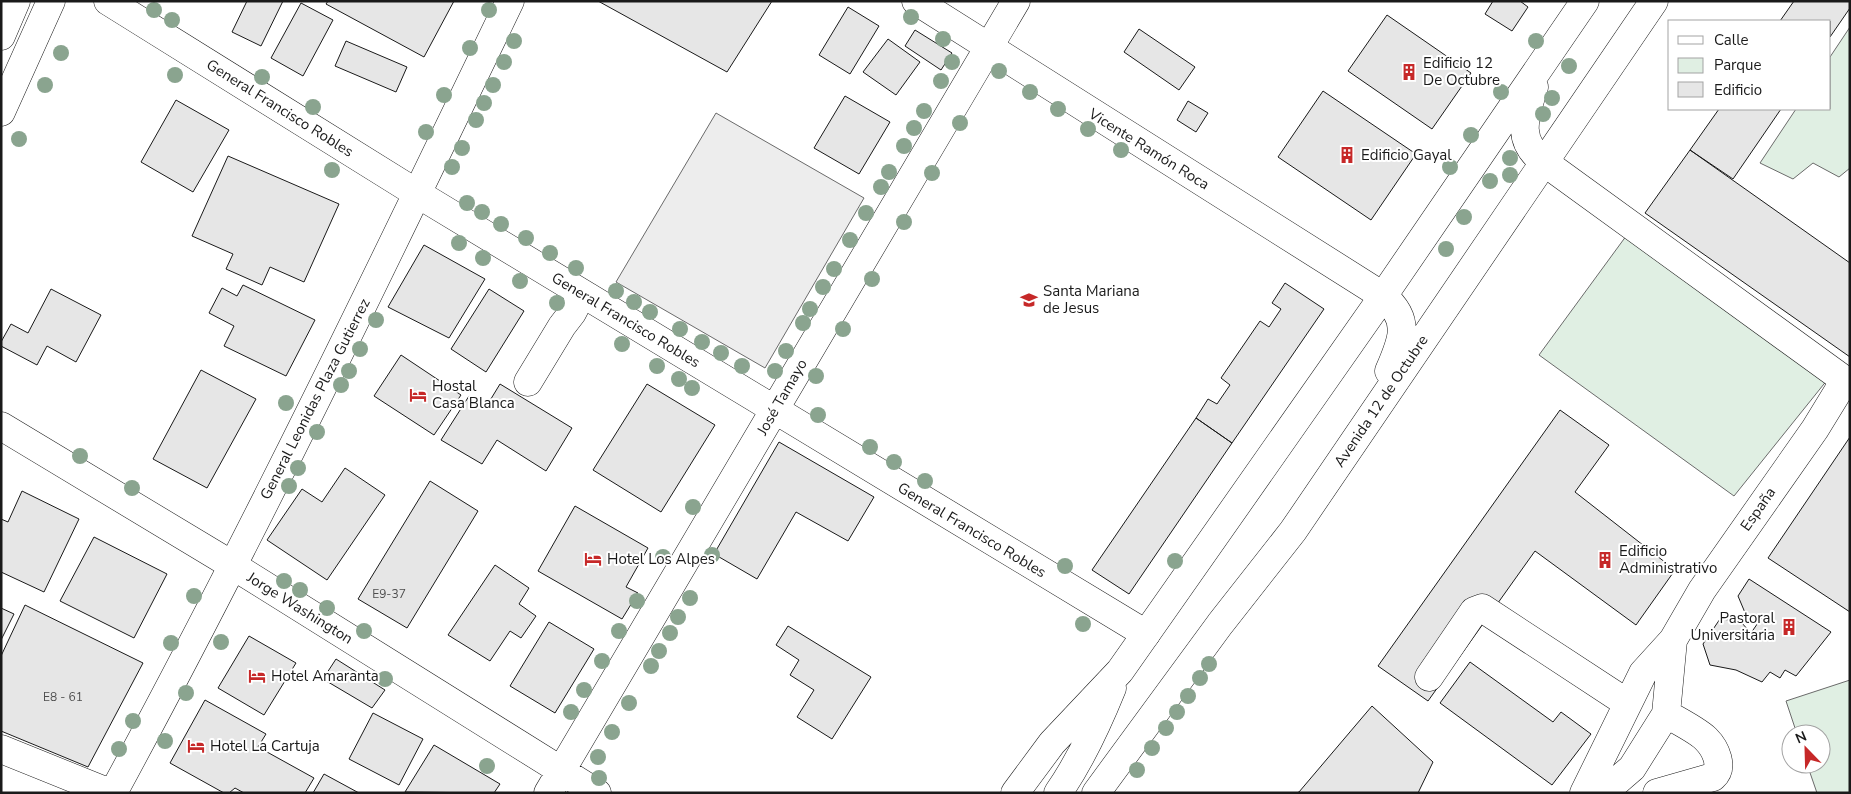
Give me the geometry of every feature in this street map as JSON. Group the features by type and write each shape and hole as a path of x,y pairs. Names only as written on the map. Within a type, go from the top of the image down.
{"street":[{"path":"1,36 16,1"},
{"path":"1,112 51,1"},
{"name":"General Francisco Robles","path":"108,1 418,194 774,411 1146,634"},
{"name":"General Leonidas Plaza Gutierrez","path":"111,793 232,566 418,194 510,1"},
{"name":"Vicente Ramón Roca","path":"916,1 1390,302 1403,326 1402,333 1399,348 1370,417"},
{"name":"José Tamayo","path":"555,782 1016,1"},
{"path":"1015,793 1052,743 1120,670 1146,634 1383,296 1585,1"},
{"name":"Avenida 12 de Octubre","path":"1096,793 1220,624 1293,531 1654,1"},
{"path":"1540,66 1524,123 1529,146 1538,157 1847,382"},
{"path":"528,382 582,294"},
{"name":"España","path":"1584,793 1642,673 1673,640 1702,590 1847,382"},
{"name":"Jorge Washington","path":"1,426 232,566 555,782 597,793"},
{"path":"1429,676 1474,612 1482,608 1627,704"},
{"name":"España","path":"1603,793 1632,768 1666,714 1673,640"},
{"path":"1058,793 1072,774 1094,732 1120,670"},
{"path":"1657,793 1713,777 1718,773 1719,768 1717,757 1706,739 1666,714"},
{"path":"1039,793 1058,766 1094,732"},
{"path":"1,749 111,793"}],"green space":[{"path":"1850,27 1850,168 1839,177 1813,163 1793,179 1760,163 1795,110 1831,110 1831,56"},
{"path":"1632,228 1836,369 1734,496 1539,355"},
{"path":"1850,680 1850,793 1817,793 1810,774 1831,774 1831,724 1794,724 1786,701"}],"shaded area":[{"path":"716,113 864,198 765,368 616,282"}],"building":[{"path":"247,1 283,1 261,46 232,32"},
{"path":"328,1 454,1 424,57 326,4"},
{"path":"598,1 772,1 727,72"},
{"path":"1493,1 1520,1 1528,7 1512,31 1485,14"},
{"path":"1794,1 1850,1 1850,8 1831,36 1831,20 1781,20"},
{"path":"301,3 333,20 303,76 271,58"},
{"path":"848,7 879,26 850,74 819,55"},
{"name":"Edificio 12 De Octubre","path":"1387,15 1471,73 1432,129 1348,71"},
{"path":"1139,29 1195,67 1179,90 1124,52"},
{"path":"915,30 952,53 941,70 905,46"},
{"path":"888,39 920,62 896,95 863,72"},
{"path":"346,41 407,67 396,92 335,66"},
{"name":"Edificio Gayal","path":"1323,91 1416,154 1371,220 1278,157"},
{"path":"845,96 890,122 859,174 814,148"},
{"path":"176,100 229,130 193,192 141,162"},
{"path":"1188,101 1208,113 1196,132 1177,120"},
{"path":"1718,110 1780,110 1733,179 1690,150"},
{"path":"1690,150 1850,263 1850,357 1645,213"},
{"path":"228,156 339,204 304,282 270,267 262,285 226,269 233,254 192,236"},
{"path":"424,245 485,279 449,338 388,307"},
{"path":"1285,283 1324,309 1232,443 1196,418 1208,399 1217,404 1230,385 1221,378 1260,321 1269,327 1281,309 1272,303"},
{"path":"243,285 315,320 286,376 224,346 234,326 209,313 222,288 237,296"},
{"path":"51,289 101,315 76,362 47,346 37,365 1,346 1,342 11,324 28,333"},
{"path":"489,289 524,311 486,372 451,349"},
{"name":"Hostal Casa Blanca","path":"401,355 461,395 434,435 374,396"},
{"path":"201,370 256,399 207,488 153,459"},
{"path":"500,384 572,428 546,471 497,440 482,464 441,440 469,396 486,407"},
{"path":"647,384 715,425 661,512 593,470"},
{"name":"Edificio Administrativo","path":"1560,410 1609,445 1575,492 1675,570 1636,625 1535,551 1428,701 1378,666"},
{"path":"1196,418 1232,443 1129,594 1092,570"},
{"path":"1850,437 1850,612 1768,558"},
{"path":"779,442 874,497 848,541 796,512 757,579 714,554"},
{"path":"345,468 385,495 327,580 267,540 302,489 322,502"},
{"path":"430,481 478,511 407,628 358,599"},
{"path":"22,491 79,519 44,592 1,572 1,519 8,522"},
{"name":"Hotel Los Alpes","path":"575,506 648,548 626,587 638,593 622,619 538,571"},
{"path":"94,537 167,574 134,638 60,601"},
{"path":"495,565 529,588 519,604 536,616 521,638 510,631 490,661 448,635"},
{"name":"Pastoral Universitaria","path":"1749,579 1831,632 1796,676 1785,670 1780,678 1770,672 1762,682 1736,670 1710,665 1703,644 1720,619 1740,621 1751,633 1762,617 1746,615 1738,596"},
{"path":"25,605 143,663 88,767 1,731 1,656"},
{"path":"1,608 14,614 1,640"},
{"path":"549,622 594,649 555,713 510,686"},
{"path":"788,626 871,677 832,739 797,717 814,690 790,675 799,660 776,645"},
{"name":"Hotel Amaranta","path":"249,636 296,663 264,715 218,688"},
{"path":"336,659 385,690 372,708 323,679"},
{"path":"1470,662 1553,722 1561,712 1591,734 1552,785 1440,703"},
{"path":"205,700 266,734 258,747 314,778 305,793 244,793 235,788 229,793 224,793 170,763"},
{"path":"1372,706 1433,762 1418,793 1296,793 1299,792"},
{"path":"373,713 423,739 399,785 349,759"},
{"path":"434,745 500,784 494,793 405,792"},
{"path":"324,774 359,793 313,793"}],"place":[{"name":"Edificio 12 De Octubre","path":"1409,72"},
{"name":"Edificio Gayal","path":"1347,155"},
{"name":"Santa Mariana de Jesus","path":"1029,300"},
{"name":"Hostal Casa Blanca","path":"418,395"},
{"name":"Hotel Los Alpes","path":"593,559"},
{"name":"Edificio Administrativo","path":"1605,560"},
{"name":"Pastoral Universitaria","path":"1789,627"},
{"name":"Hotel Amaranta","path":"257,676"},
{"name":"Hotel La Cartuja","path":"196,746"}]}
